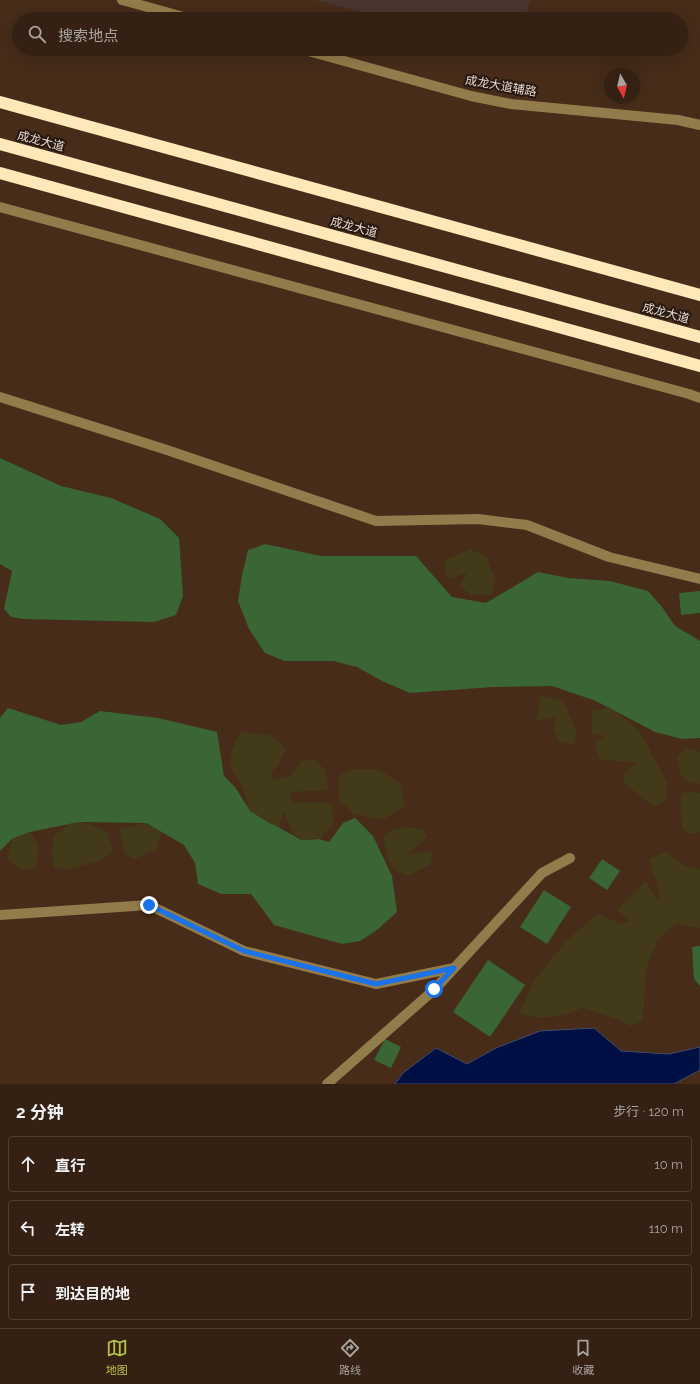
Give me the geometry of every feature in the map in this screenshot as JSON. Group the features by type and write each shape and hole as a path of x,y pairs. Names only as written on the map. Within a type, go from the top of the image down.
{"highway":[{"path":"0,102 700,295"},
{"name":"成龙大道","path":"0,144 700,337"},
{"path":"0,174 700,366"}],"street":[{"path":"122,0 166,12"},
{"name":"成龙大道辅路","path":"326,56 472,96 511,104 678,120 700,125"},
{"path":"0,207 700,398"},
{"path":"0,397 166,450 376,521 478,519 527,525 609,557 700,579"},
{"path":"327,1084 434,989 542,873 570,858"},
{"path":"0,915 149,905 244,951 376,984 454,968"}],"shaded area":[{"path":"316,0 531,0 527,12 361,12"},
{"path":"594,1028 621,1051 669,1054 700,1047 700,1070 674,1084 395,1084 403,1073 436,1048 467,1064 496,1048 540,1031"}],"green space":[{"path":"0,458 61,486 111,498 160,519 179,538 183,596 176,615 154,622 24,619 11,617 4,609 12,571 0,564"},
{"path":"265,544 321,556 416,556 452,597 486,603 538,572 568,578 610,581 648,591 662,607 675,626 700,641 700,738 682,739 655,732 596,701 552,686 493,687 410,693 382,681 357,667 333,661 285,661 265,653 249,629 238,601 248,550"},
{"path":"700,591 700,613 681,615 679,593"},
{"path":"8,708 61,725 81,722 100,711 158,718 217,732 224,776 235,787 250,811 301,840 319,839 329,842 343,823 355,818 373,836 392,876 397,912 377,930 360,941 342,944 274,925 251,894 221,894 198,884 195,863 184,845 146,823 82,822 69,824 30,832 12,839 0,851 0,718"},
{"path":"602,859 620,871 607,890 589,878"},
{"path":"544,890 571,907 547,944 520,927"},
{"path":"700,946 700,986 694,979 692,947"},
{"path":"488,960 525,985 490,1037 453,1012"},
{"path":"385,1039 401,1047 391,1068 374,1060"}],"sand":[{"path":"470,549 486,556 495,579 491,595 471,595 460,586 467,573 447,579 444,561"},
{"path":"541,696 563,701 576,730 574,745 558,741 553,729 557,717 536,720"},
{"path":"609,707 639,730 667,782 666,800 654,807 624,783 623,774 638,762 599,759 594,743 606,737 592,733 592,711"},
{"path":"240,732 270,735 286,749 278,765 271,773 273,780 290,776 301,761 313,759 325,769 328,790 291,792 292,802 332,803 333,825 319,839 301,840 291,830 284,812 279,827 271,824 250,811 243,788 230,766 232,750"},
{"path":"686,748 700,752 700,784 689,782 681,776 677,756"},
{"path":"351,769 378,769 401,784 405,806 382,820 354,814 339,800 338,776"},
{"path":"690,791 700,793 700,832 689,834 682,829 681,794"},
{"path":"82,822 106,831 113,851 102,860 67,870 54,868 52,855 54,836 69,824"},
{"path":"146,823 161,832 157,849 135,859 125,854 119,829"},
{"path":"403,827 422,829 427,837 409,854 432,851 431,864 408,876 395,870 388,860 383,836 391,831"},
{"path":"30,832 39,845 36,867 23,871 7,858 12,839"},
{"path":"666,851 683,865 700,869 700,928 677,924 658,939 646,969 643,1021 630,1026 620,1020 583,1008 563,1015 542,1018 519,1014 534,981 566,941 598,914 621,924 630,920 617,910 646,881 659,901 658,884 652,872 650,859"}],"route":[{"path":"149,905 244,951 376,984 454,968 434,989"}]}
